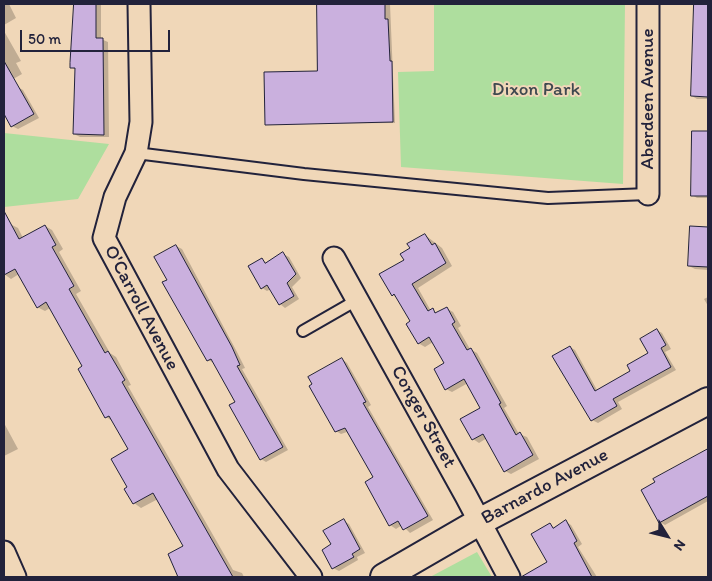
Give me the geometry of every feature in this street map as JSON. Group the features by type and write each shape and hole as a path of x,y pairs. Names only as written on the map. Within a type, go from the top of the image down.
{"street":[{"name":"O'Carroll Avenue","path":"140,4 141,122 136,153 115,197 104,238 228,469 310,577"},
{"name":"Aberdeen Avenue","path":"648,4 648,194"},
{"name":"Conger Street","path":"334,258 480,522 508,577"},
{"name":"Barnardo Avenue","path":"384,577 480,522 708,401"},
{"path":"4,552 15,577"}],"lane":[{"path":"136,153 313,175 548,198 648,194"},
{"path":"303,331 357,300"}],"green space":[{"name":"Dixon Park","path":"434,4 625,4 623,184 401,167 398,72 434,71"},
{"path":"4,133 109,144 78,199 4,207"},
{"path":"477,552 492,577 430,577"}],"building":[{"path":"74,4 96,4 96,38 103,38 104,135 73,134 75,68 70,68 70,63"},
{"path":"317,4 385,4 385,19 388,19 390,61 392,61 393,122 265,125 264,72 317,71"},
{"path":"694,4 708,4 708,97 691,96"},
{"path":"4,61 34,114 11,127 4,114"},
{"path":"692,131 708,131 708,196 691,196"},
{"path":"4,211 19,239 45,225 56,245 52,247 74,286 69,289 105,353 108,351 125,380 122,382 233,577 178,577 168,554 183,546 153,493 133,504 124,489 127,487 111,459 128,449 109,416 105,418 78,369 82,366 46,302 37,308 15,269 4,275"},
{"path":"690,226 708,227 708,267 688,266"},
{"path":"425,234 432,245 435,243 446,263 412,284 428,311 433,308 435,313 447,307 455,322 452,324 467,350 471,348 516,435 520,432 533,455 504,472 483,434 472,440 460,419 480,408 464,379 445,390 434,369 444,363 429,337 418,344 406,324 410,321 394,294 392,296 379,274 404,260 400,254 410,248 407,244"},
{"path":"176,245 232,347 240,365 237,366 283,447 260,460 229,405 235,402 211,359 207,361 162,282 167,280 154,257"},
{"path":"283,252 296,274 287,283 294,296 279,305 267,285 261,289 248,266 262,258 265,263"},
{"path":"657,329 666,345 661,348 671,367 613,399 617,406 591,421 552,356 570,346 595,391 630,371 627,365 648,353 640,339"},
{"path":"342,358 366,402 363,403 428,516 403,530 398,521 389,526 365,482 373,477 345,428 335,432 309,386 312,384 308,377"},
{"path":"708,449 708,496 659,523 641,490 655,482 653,479"},
{"path":"344,519 360,549 352,554 354,557 332,569 322,550 331,544 323,531"},
{"path":"566,520 577,541 574,543 592,577 521,577 547,562 531,534 550,523 553,528"}]}
